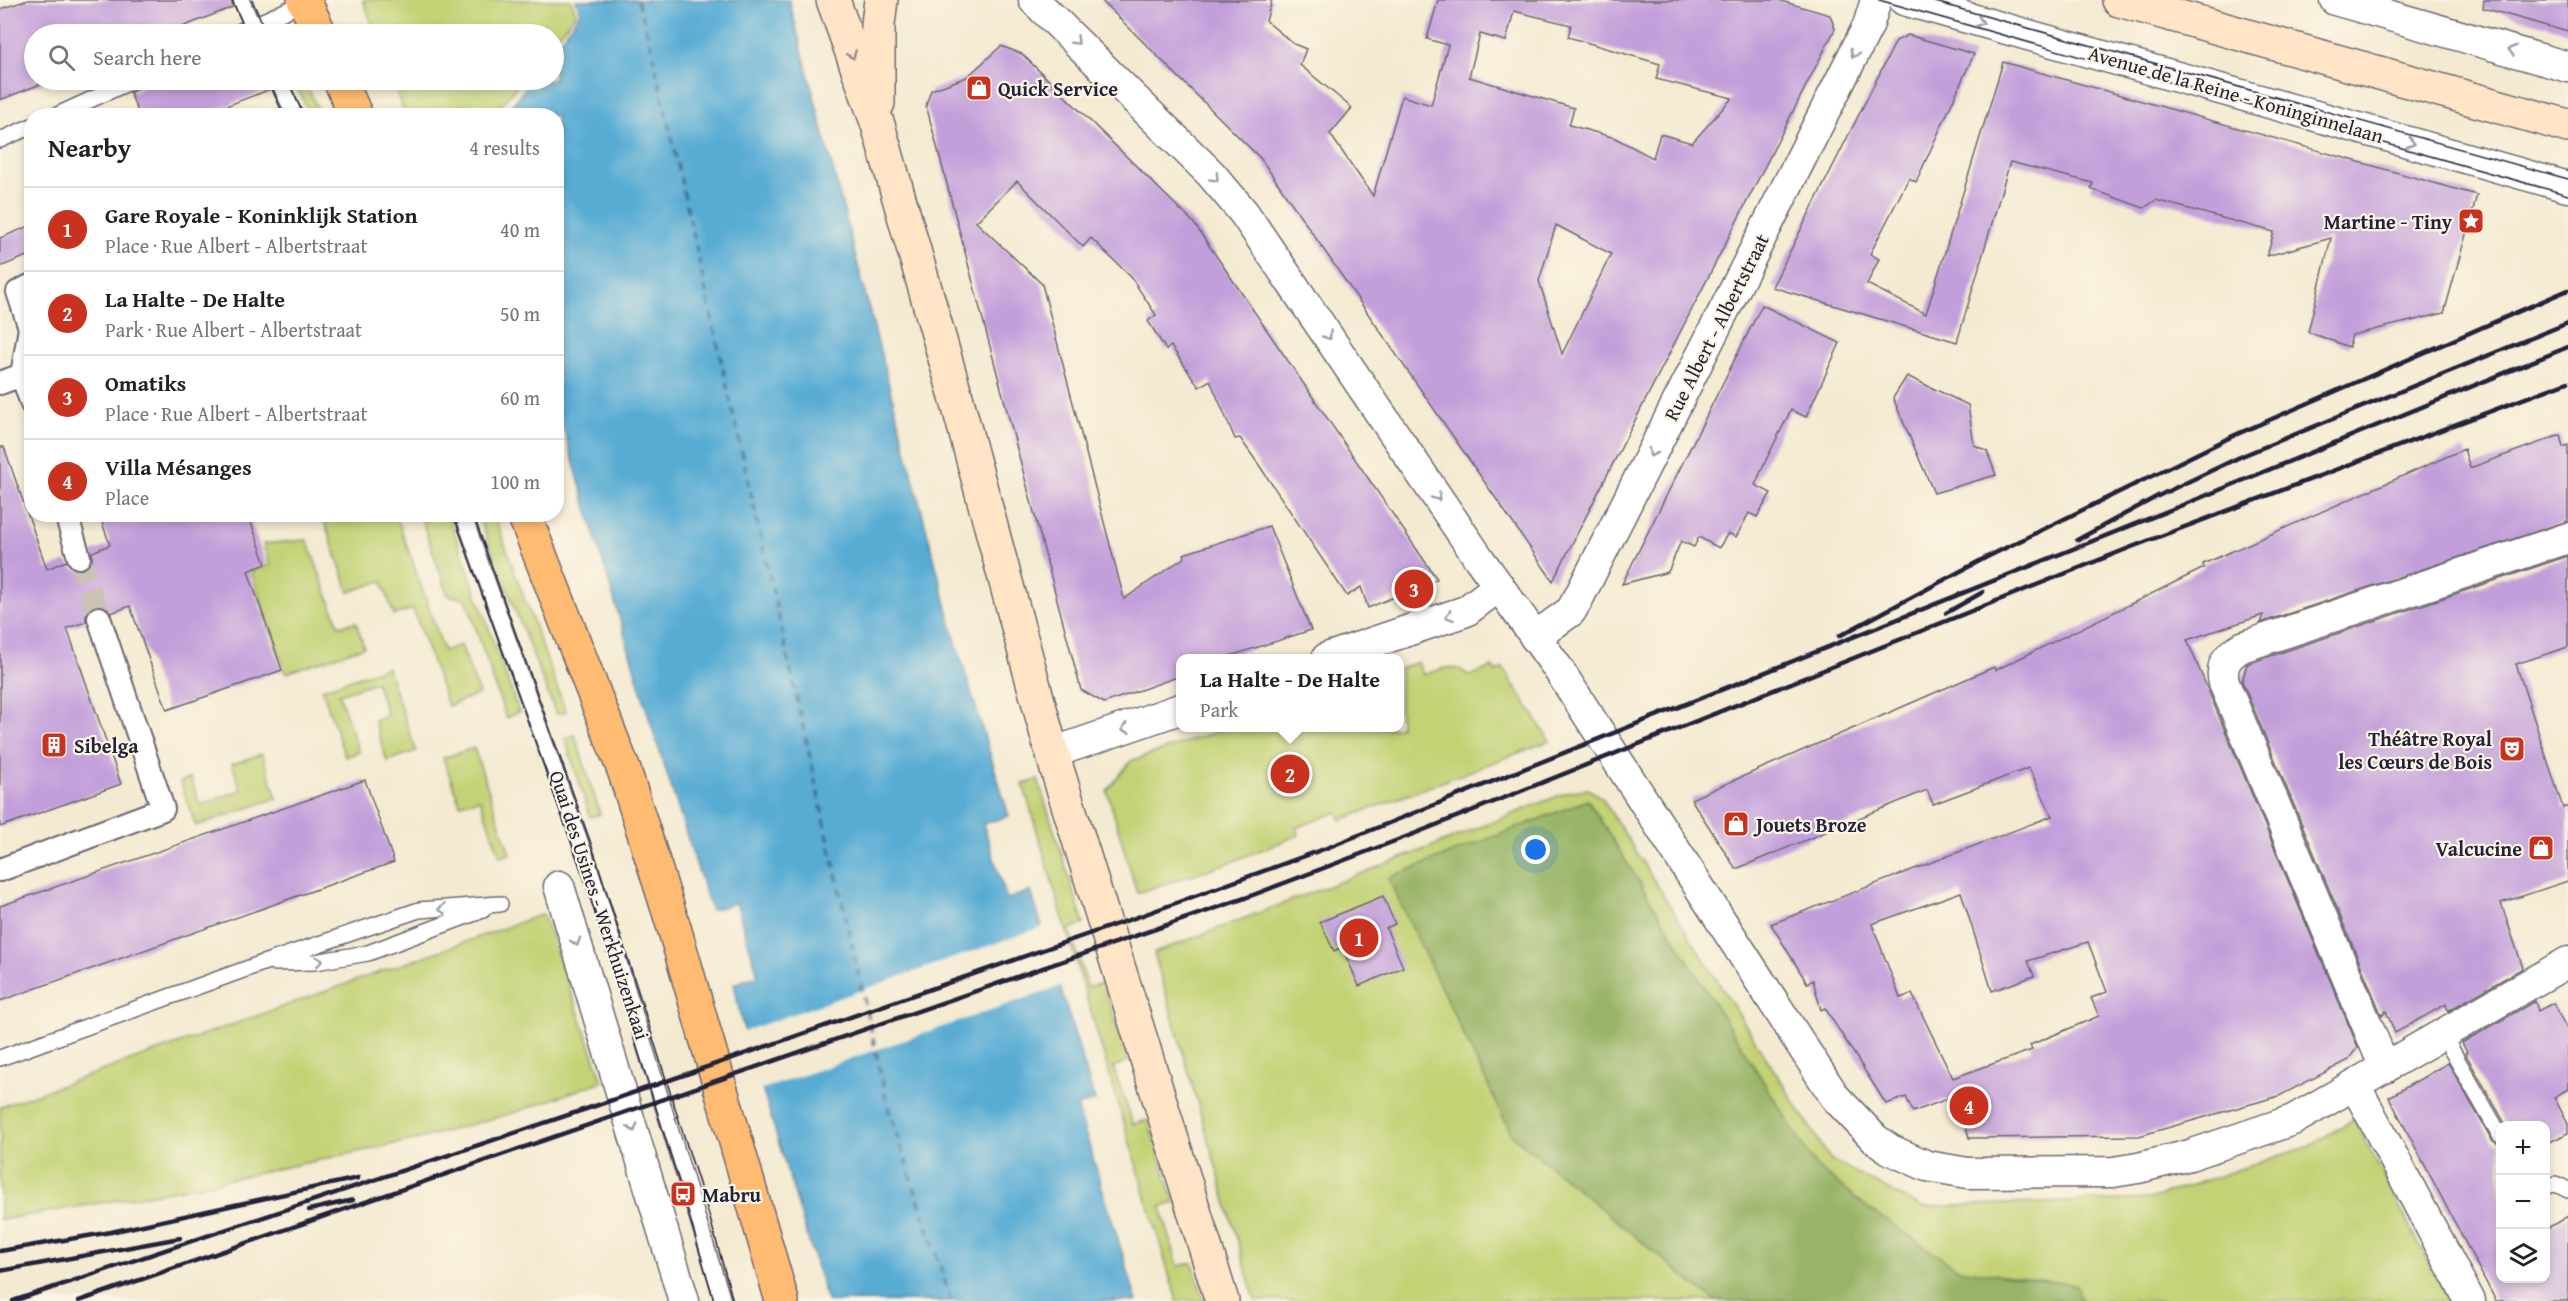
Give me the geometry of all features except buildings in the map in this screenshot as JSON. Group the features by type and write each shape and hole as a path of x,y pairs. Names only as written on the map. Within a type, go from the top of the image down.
{"main road":[{"path":"834,0 878,125 955,393 1052,753 1222,1301"},
{"path":"2119,0 2568,126"},
{"path":"305,1 315,24"},
{"path":"877,8 878,125"},
{"path":"344,90 352,108"},
{"path":"527,522 625,773 675,931 782,1301"}],"street":[{"path":"1034,0 1211,174 1234,200 1535,637 1708,897 1835,1097 1860,1126 1891,1150 1927,1166 1968,1173 2113,1172 2165,1162 2268,1130 2314,1109 2568,962"},
{"name":"Rue Albert - Albertstraat","path":"1535,637 1571,611 1579,597 1868,26 1876,0"},
{"name":"Avenue de la Reine - Koninginnelaan","path":"1904,0 2568,187"},
{"path":"2335,0 2568,66"},
{"path":"24,289 18,292 24,310"},
{"path":"24,363 22,375 24,381"},
{"path":"0,383 22,375"},
{"path":"68,522 79,556"},
{"path":"2385,1068 2224,683 2224,666 2234,651 2242,647 2568,538"},
{"path":"1339,654 1466,610 1499,586"},
{"path":"0,870 164,809 99,618"},
{"path":"1052,753 1176,710"},
{"name":"Quai des Usines - Werkhuizenkaai","path":"559,886 684,1301"},
{"path":"2355,1085 2470,1301"}],"lane":[{"path":"241,0 252,24"},
{"path":"265,24 305,1"},
{"path":"73,108 112,90"},
{"path":"283,90 291,108"},
{"path":"0,140 24,130"},
{"name":"Quai des Usines - Werkhuizenkaai","path":"466,522 592,875 723,1301"},
{"path":"0,1058 260,964 419,910 500,904 368,953 315,962 260,964"},
{"path":"2443,1035 2496,1128"},
{"path":"2550,1185 2556,1184 2568,1190"}],"green space":[{"path":"363,0 571,0 576,13 564,28 564,24 372,24"},
{"path":"299,90 309,90 318,108 307,108"},
{"path":"396,90 514,90 499,108 402,108"},
{"path":"324,522 398,522 444,651 461,645 479,694 448,706 413,609 394,615 382,581 349,592"},
{"path":"422,522 451,522 519,712 506,718 466,599 448,595"},
{"path":"481,522 497,522 566,712 556,714"},
{"path":"307,540 339,626 356,622 364,647 286,673 251,572 270,565 263,544"},
{"path":"1418,662 1423,675 1453,668 1469,676 1493,667 1495,672 1503,668 1550,741 1341,820 1337,812 1296,828 1299,835 1231,862 1137,893 1107,791 1131,761 1215,732 1404,732 1404,667"},
{"path":"387,667 416,751 387,761 374,720 387,715 376,682 339,694 359,752 345,757 322,689"},
{"path":"575,735 600,814 590,817 565,738"},
{"path":"474,748 510,854 500,857 480,799 460,804 443,758"},
{"path":"262,754 277,798 196,826 180,782 191,778 200,805 241,790 232,764"},
{"path":"1038,780 1084,924 1069,929 1088,987 1103,983 1128,1061 1113,1067 1133,1124 1148,1120 1175,1203 1161,1207 1178,1266 1193,1263 1204,1301 1177,1301 1023,784"},
{"path":"1588,789 1602,798 1830,1159 1921,1207 2150,1199 2309,1146 2354,1119 2449,1301 1255,1301 1154,953 1570,791"},
{"path":"1588,800 1816,1166 1867,1207 1958,1269 2077,1285 2081,1301 1717,1301 1694,1285 1512,1135 1388,878"},
{"path":"543,914 603,1081 516,1112 423,1138 188,1188 0,1220 0,1107"}],"water":[{"path":"576,0 789,0 955,639 1009,816 983,824 1007,899 1031,891 1095,1101 1077,1106 1137,1301 827,1301 741,1019 734,984 758,975 736,903 711,910 653,731 564,431 564,108 510,108 524,90 564,90 564,35 580,13"}],"pier":[{"path":"1045,926 1063,985 760,1090 742,1032"}],"ferry route":[{"path":"637,0 651,48 887,1107 951,1301"},
{"path":"638,0 652,48 889,1106 952,1301"}],"tunnel":[{"path":"79,557 99,618"}],"tram line":[{"path":"232,0 243,24"},
{"path":"252,0 263,24"},
{"path":"1879,0 2568,195"},
{"path":"1928,0 2568,179"},
{"path":"272,90 280,108"},
{"path":"292,90 300,108"},
{"path":"456,522 584,878 683,1194 714,1301"},
{"path":"476,522 594,852 709,1215 733,1301"}],"railway":[{"path":"1839,636 1987,557 2235,435 2568,290"},
{"path":"2077,540 2158,496 2242,456 2568,323"},
{"path":"13,1301 598,1105 1143,915 1324,849 2200,498 2568,347"},
{"path":"79,1301 1245,898 1416,833 2129,548 2568,382"},
{"path":"1946,613 1983,592"},
{"path":"0,1251 111,1232 358,1178"},
{"path":"309,1210 353,1200"},
{"path":"0,1271 180,1238"}],"place":[{"name":"Quick Service","path":"979,88"},
{"name":"Martine - Tiny","path":"2471,221"},
{"name":"Omatiks","path":"1414,589"},
{"name":"Sibelga","path":"54,745"},
{"name":"Théâtre Royal les Cœurs de Bois","path":"2512,749"},
{"name":"La Halte - De Halte","path":"1290,774"},
{"name":"Jouets Broze","path":"1736,824"},
{"name":"Valcucine","path":"2541,848"},
{"name":"Gare Royale - Koninklijk Station","path":"1359,938"},
{"name":"Villa Mésanges","path":"1969,1106"},
{"name":"Mabru","path":"683,1194"}]}
